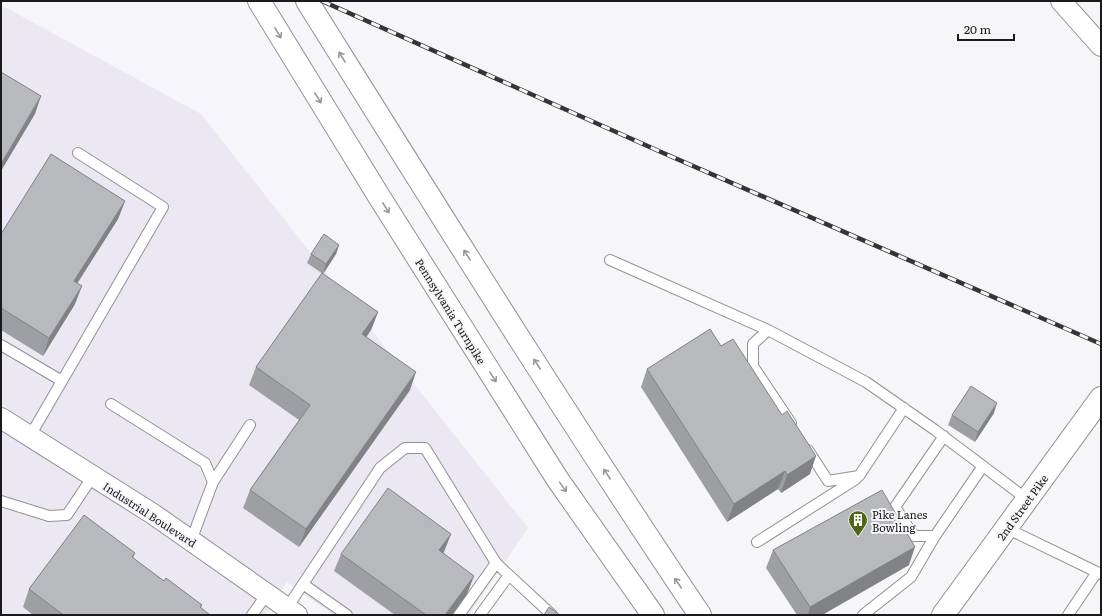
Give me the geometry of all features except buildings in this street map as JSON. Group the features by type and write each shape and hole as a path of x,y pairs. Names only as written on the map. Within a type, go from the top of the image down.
{"main road":[{"name":"Pennsylvania Turnpike","path":"259,1 558,480 653,615"},
{"path":"307,1 637,521 700,615"},
{"name":"2nd Street Pike","path":"943,615 1097,404"}],"street":[{"path":"1061,1 1101,46"},
{"name":"Industrial Boulevard","path":"1,418 191,540 292,611"}],"lane":[{"path":"30,436 163,207 78,153"},
{"path":"610,260 768,330 866,382 944,436 1028,500"},
{"path":"768,330 753,344 753,366 795,430"},
{"path":"1,345 62,381"},
{"path":"111,404 205,463 213,482"},
{"path":"757,542 859,476 904,408"},
{"path":"191,540 213,482 250,425"},
{"path":"935,536 914,536 895,507 944,436"},
{"path":"803,442 828,481 859,476"},
{"path":"292,611 303,584 380,468 405,448 425,448 496,563 552,615"},
{"path":"863,615 911,577 935,536 983,466"},
{"path":"1,501 49,516 67,515 93,476"},
{"path":"1006,528 1099,573 1068,615"},
{"path":"459,615 496,563"},
{"path":"480,615 509,575"},
{"path":"303,584 347,615"},
{"path":"252,615 268,594"}],"shaded area":[{"path":"1,5 201,114 528,528 469,615 333,615 287,582 265,615 1,615"}],"railway":[{"path":"322,1 661,152 1101,344"}],"place":[{"name":"Pike Lanes Bowling","path":"858,537"}]}
